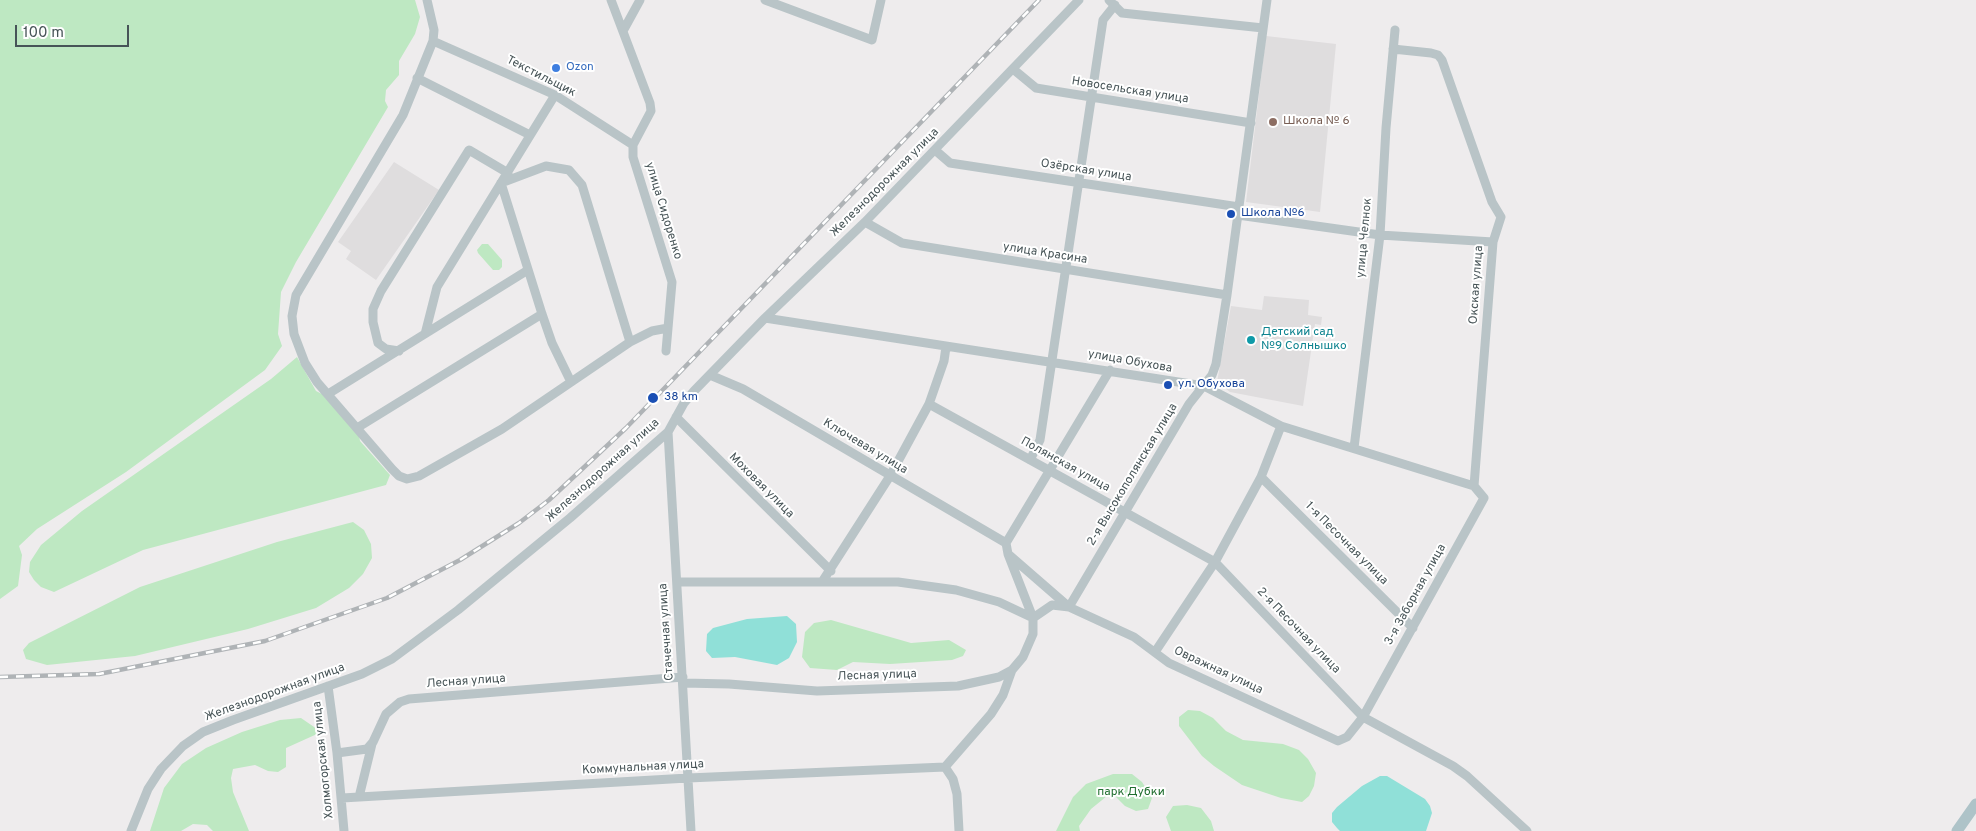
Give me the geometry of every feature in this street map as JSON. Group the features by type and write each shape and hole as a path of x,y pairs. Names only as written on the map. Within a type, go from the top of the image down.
{"main road":[{"path":"1957,831 1976,804"}],"street":[{"path":"427,0 434,30 433,40 403,115 296,295 292,316 297,346 304,363 392,469 399,476 407,479 419,476 502,429 630,342 652,331 668,328"},
{"path":"611,0 651,111 633,145"},
{"path":"623,31 640,0"},
{"path":"765,0 872,40 881,0"},
{"name":"Железнодорожная улица","path":"131,831 148,789 161,769 183,746 203,732 328,686 392,659 420,640 570,518 668,432 684,403 710,375 765,318 865,222 1079,0"},
{"name":"2-я Высокополянская улица","path":"1069,607 1189,404 1204,386 1216,364 1267,0"},
{"path":"1030,460 1040,440 1103,20 1112,3 1122,13 1263,28"},
{"name":"улица Челнок","path":"1354,448 1380,235 1395,30"},
{"name":"Текстильщик","path":"433,40 555,95 633,145"},
{"name":"Окская улица","path":"1393,49 1431,53 1438,55 1442,60 1492,202 1500,218 1493,242 1474,486"},
{"name":"Новосельская улица","path":"1013,68 1036,88 1250,123"},
{"path":"417,78 530,135"},
{"path":"425,334 437,287 555,95"},
{"name":"улица Сидоренко","path":"633,145 633,157 672,282 666,351"},
{"path":"399,351 386,350 378,343 373,322 373,309 381,291 469,150 508,173"},
{"name":"Озёрская улица","path":"935,150 950,163 1380,235 1493,242"},
{"path":"501,183 546,166 569,170 582,185 630,342"},
{"path":"501,183 552,343 571,382"},
{"name":"улица Красина","path":"865,222 902,243 1227,295"},
{"path":"328,394 528,270"},
{"path":"357,428 542,314"},
{"name":"улица Обухова","path":"765,318 1204,386 1281,426 1474,486"},
{"path":"822,582 831,572 890,476 929,404 944,361 946,347"},
{"path":"958,831 957,794 953,779 945,767 990,714 1003,695 1012,670 1023,657 1033,634 1033,618 1008,554 1006,543 1110,370"},
{"name":"Ключевая улица","path":"710,375 743,389 1006,543"},
{"name":"Полянская улица","path":"929,404 1215,562"},
{"name":"Моховая улица","path":"676,417 831,572"},
{"path":"1155,652 1215,562 1261,477 1281,426"},
{"name":"Стачечная улица","path":"668,432 691,831"},
{"name":"1-я Песочная улица","path":"1261,477 1413,628"},
{"name":"3-я Заборная улица","path":"1363,717 1484,498 1474,486"},
{"path":"1008,554 1069,607"},
{"name":"2-я Песочная улица","path":"1215,562 1363,717 1453,766 1467,776 1527,831"},
{"path":"677,582 898,582 956,590 999,602 1033,618"},
{"path":"1033,618 1052,605 1069,607"},
{"name":"Овражная улица","path":"1069,607 1134,637 1169,663 1338,741 1347,737 1363,717"},
{"name":"Лесная улица","path":"359,797 373,742 386,714 400,702 410,699 683,680 817,691 958,686 999,677 1012,670"},
{"name":"Холмогорская улица","path":"328,686 342,798 344,831"},
{"path":"337,753 367,749 373,742"},
{"name":"Коммунальная улица","path":"342,798 688,778 945,767"}],"shaded area":[{"path":"1266,36 1336,44 1320,212 1246,202"},
{"path":"394,162 439,190 376,280 346,259 351,251 338,242"},
{"path":"1264,296 1309,300 1308,315 1322,317 1321,325 1315,324 1303,406 1230,392 1217,382 1231,306 1262,310"}],"green space":[{"path":"0,0 415,0 420,17 415,34 399,61 399,75 386,90 385,101 388,107 296,262 281,292 278,334 282,346 265,370 126,472 37,529 19,546 22,555 18,586 0,599"},
{"path":"482,244 488,244 502,260 502,267 499,270 493,270 478,253 477,250"},
{"path":"297,357 316,391 322,394 359,435 360,441 390,475 386,485 143,550 54,592 41,587 34,580 29,572 30,562 41,545 82,511 271,379"},
{"path":"353,522 364,530 371,544 372,558 363,574 349,588 316,608 248,629 135,656 47,665 26,659 23,650 29,643 140,587 277,542"},
{"path":"831,620 911,643 949,640 966,650 963,656 952,660 890,664 853,662 837,670 810,668 802,657 805,632 814,623"},
{"path":"1188,710 1200,711 1213,718 1226,731 1243,740 1283,744 1299,750 1308,759 1316,773 1314,786 1309,796 1302,802 1281,798 1242,785 1214,766 1202,756 1179,726 1179,717"},
{"path":"301,718 317,729 317,734 286,748 286,767 278,772 268,771 255,765 233,769 231,778 233,792 249,831 213,831 207,825 193,824 181,831 150,831 164,788 182,764 206,748 242,732 280,720"},
{"name":"парк Дубки","path":"1113,774 1132,774 1142,782 1152,798 1148,809 1136,811 1125,806 1116,797 1107,796 1091,809 1079,826 1080,831 1056,831 1073,797 1086,784"},
{"name":"парк Дубки","path":"1187,805 1201,808 1211,821 1214,831 1171,831 1166,817 1173,806"}],"water":[{"path":"787,616 796,624 797,642 789,658 777,665 735,657 712,658 706,651 707,634 713,628 747,619"},
{"path":"1380,776 1387,776 1425,799 1432,813 1426,831 1340,831 1337,828 1332,822 1332,813 1362,786"}],"railway":[{"path":"0,677 99,674 265,641 387,598 460,560 519,523 549,500 626,428 1039,0"}],"place":[{"name":"Ozon","path":"556,68"},
{"name":"Школа № 6","path":"1273,122"},
{"name":"Школа №6","path":"1231,214"},
{"name":"Детский сад №9 Солнышко","path":"1251,340"},
{"name":"ул. Обухова","path":"1168,385"},
{"name":"38 km","path":"653,398"}]}
